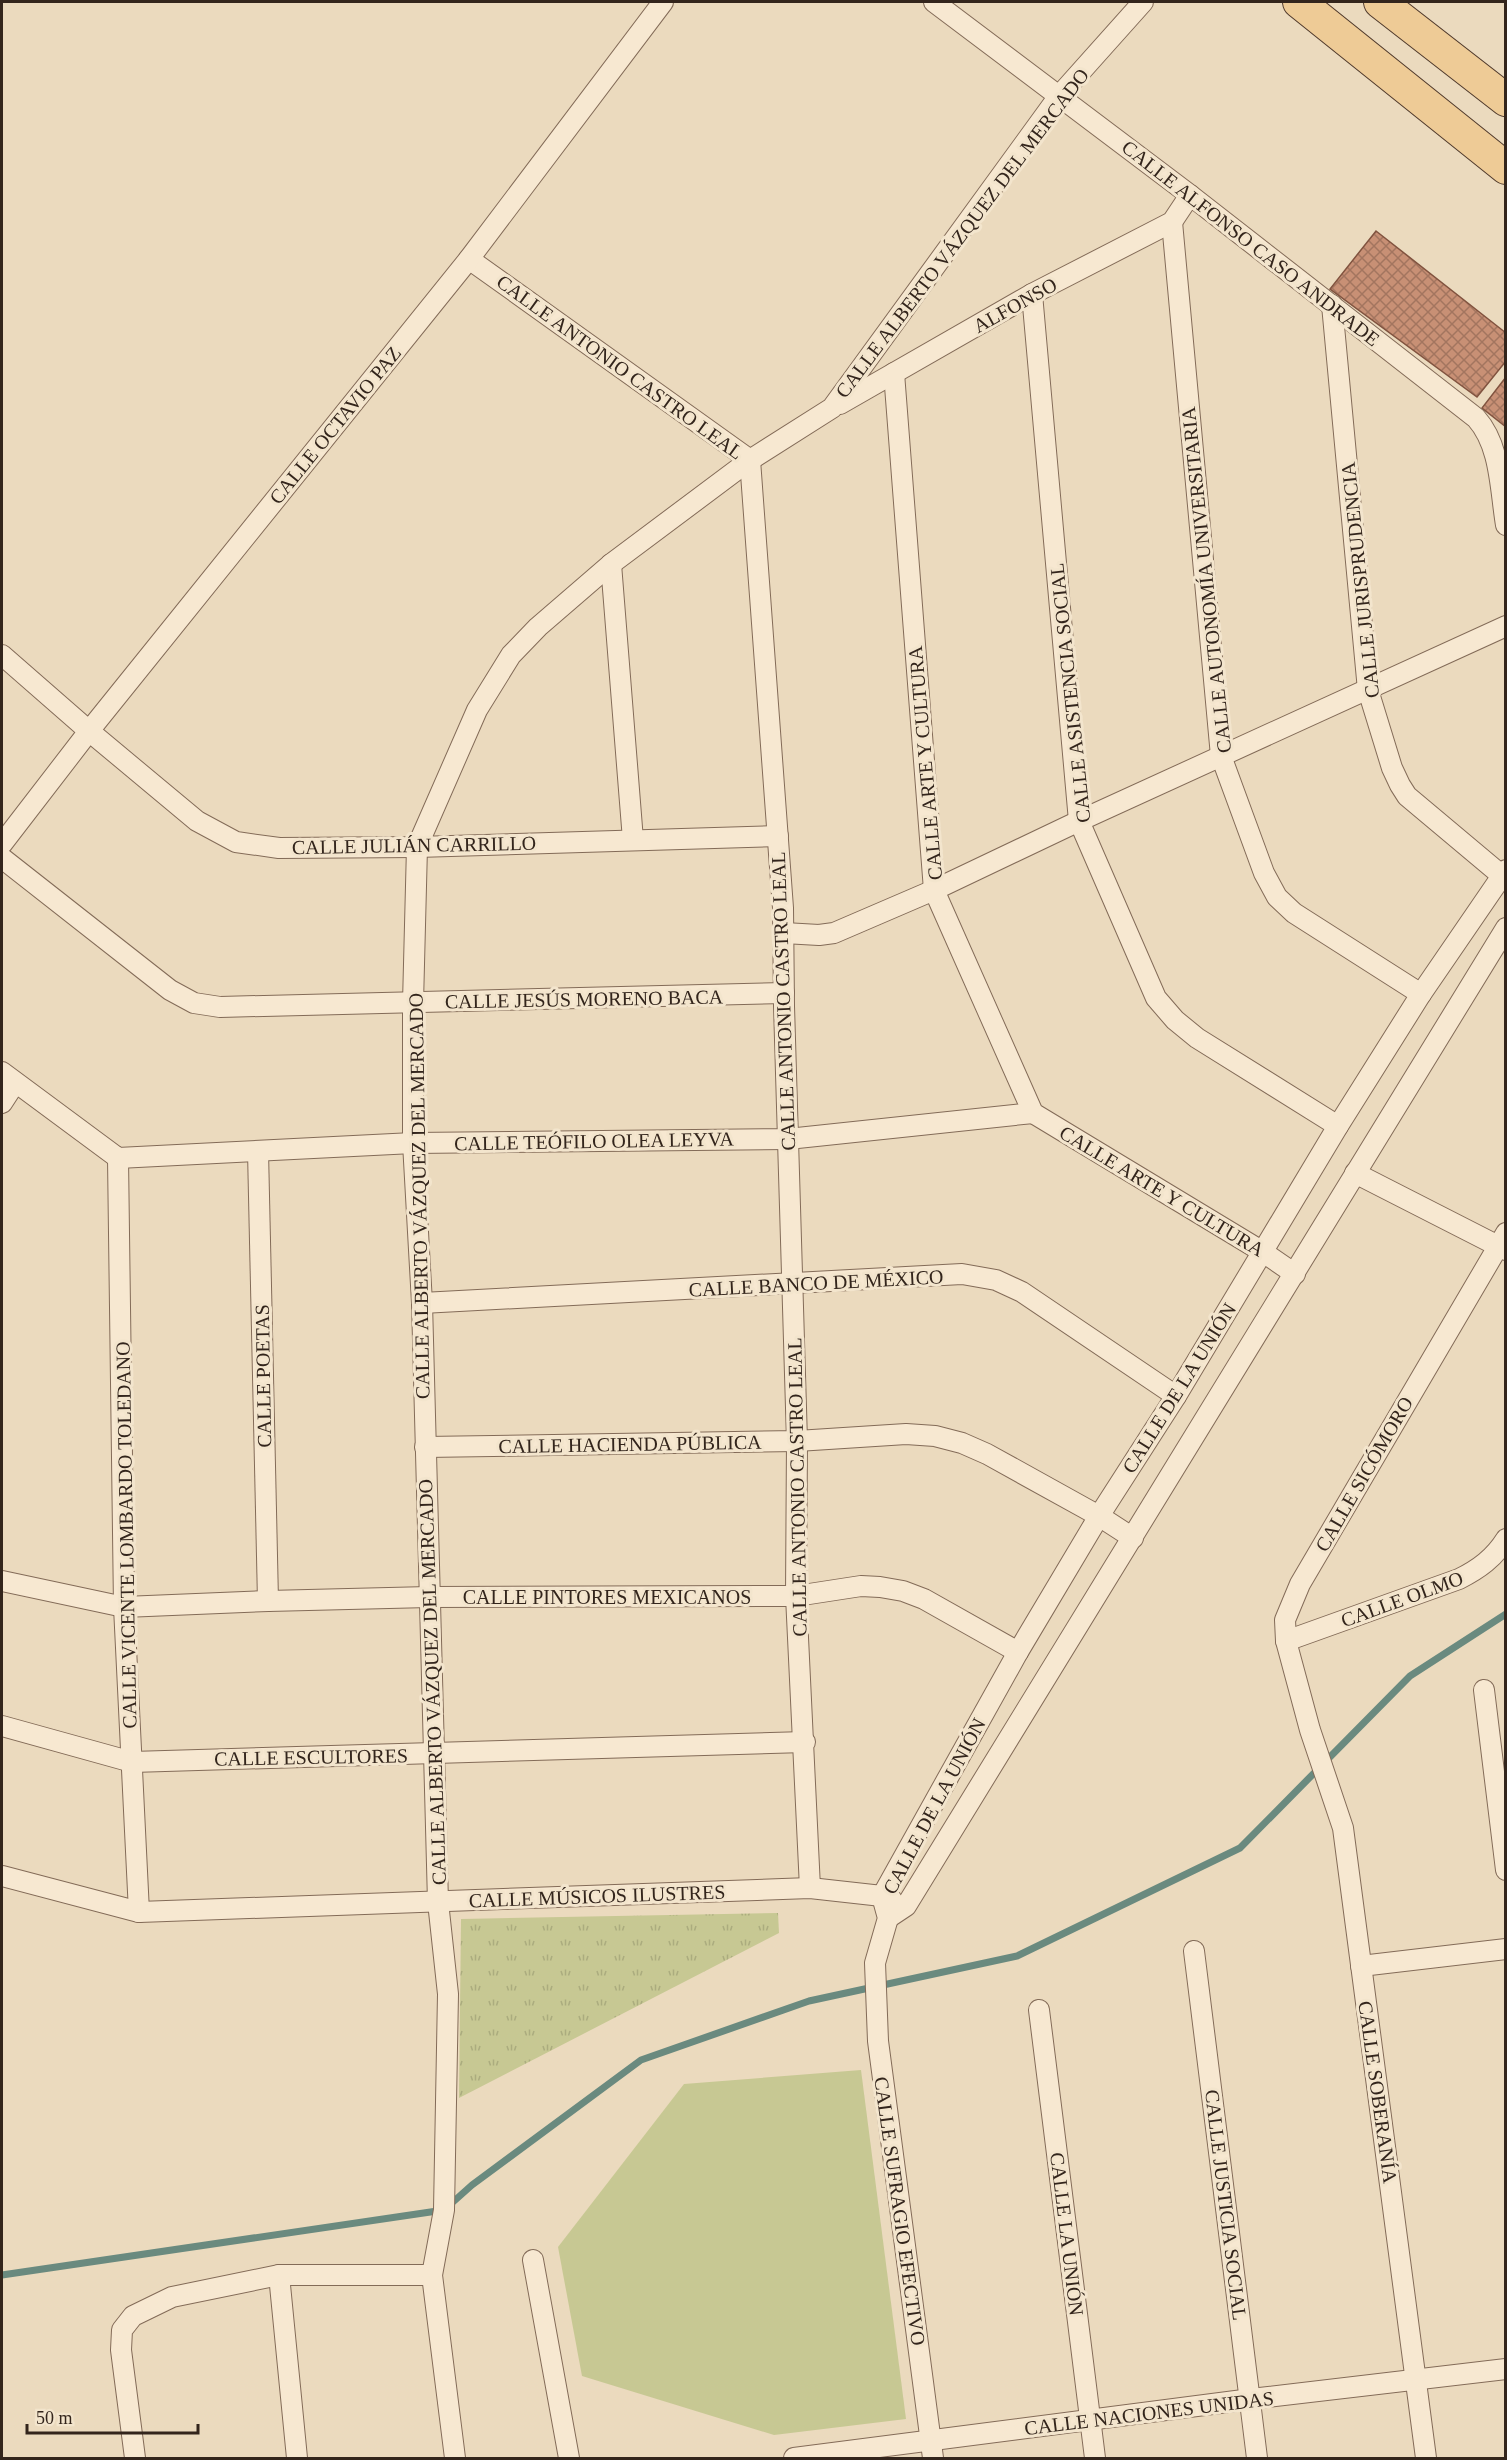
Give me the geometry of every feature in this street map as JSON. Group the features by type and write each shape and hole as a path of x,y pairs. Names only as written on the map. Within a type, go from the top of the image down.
{"main road":[{"path":"1299,2 1506,168"},
{"path":"1380,2 1506,100"}],"street":[{"name":"CALLE OCTAVIO PAZ","path":"2,844 89,732 469,259 663,2"},
{"name":"CALLE ALFONSO CASO ANDRADE","path":"934,2 1190,195 1476,418 1487,430 1495,452 1506,525"},
{"name":"CALLE ALBERTO VÁZQUEZ DEL MERCADO","path":"455,2458 432,2276 444,2210 448,1994 438,1902 422,1303 413,1143 413,1003 417,846 477,710 510,656 538,627 611,564 750,460 832,408 1059,96 1143,2"},
{"name":"ALFONSO","path":"832,408 1032,294 1172,222 1190,195"},
{"name":"CALLE AUTONOMÍA UNIVERSITARIA","path":"1172,222 1221,756 1264,873 1277,897 1294,913 1421,994"},
{"name":"CALLE ANTONIO CASTRO LEAL","path":"469,259 750,460 783,933 797,1441 796,1596 805,1742 810,1888"},
{"name":"CALLE ASISTENCIA SOCIAL","path":"1032,294 1079,821 1156,998 1175,1020 1197,1038 1338,1126"},
{"name":"CALLE JURISPRUDENCIA","path":"1332,305 1368,690 1392,768 1407,796 1505,875"},
{"name":"CALLE ARTE Y CULTURA","path":"894,373 934,890 1033,1113 1263,1252 1295,1274"},
{"path":"611,564 633,840"},
{"path":"783,933 819,935 834,933 934,890 1079,821 1506,626"},
{"name":"CALLE JULIÁN CARRILLO","path":"2,655 89,732 197,820 218,834 236,842 279,848 778,836"},
{"name":"CALLE JESÚS MORENO BACA","path":"2,858 170,990 194,1003 220,1007 784,993"},
{"name":"CALLE DE LA UNIÓN","path":"875,1963 888,1918 882,1896 1018,1652 1099,1516 1176,1396 1338,1126 1421,994 1505,875"},
{"name":"CALLE DE LA UNIÓN","path":"888,1918 906,1906 1506,928"},
{"path":"2,1103 8,1078 118,1158"},
{"name":"CALLE TEÓFILO OLEA LEYVA","path":"118,1158 413,1143 788,1138 1033,1113"},
{"name":"CALLE POETAS","path":"258,1151 268,1601"},
{"name":"CALLE VICENTE LOMBARDO TOLEDANO","path":"118,1158 124,1608 140,1912"},
{"path":"1355,1173 1503,1243"},
{"name":"CALLE SICÓMORO","path":"1310,1730 1286,1641 1285,1620 1300,1584 1503,1243"},
{"name":"CALLE BANCO DE MÉXICO","path":"422,1303 793,1285 962,1274 996,1280 1022,1292 1176,1396"},
{"name":"CALLE HACIENDA PÚBLICA","path":"425,1447 797,1441 906,1434 935,1436 962,1443 987,1454 1099,1516 1133,1538"},
{"name":"CALLE OLMO","path":"1286,1641 1460,1579 1485,1563 1498,1551 1506,1539"},
{"name":"CALLE PINTORES MEXICANOS","path":"2,1581 124,1608 268,1601 429,1597 796,1596 861,1586 903,1591 924,1599 1018,1652"},
{"path":"1484,1690 1506,1870"},
{"name":"CALLE ESCULTORES","path":"2,1726 132,1762 805,1742"},
{"name":"CALLE SOBERANÍA","path":"1310,1730 1343,1828 1426,2458"},
{"name":"CALLE MÚSICOS ILUSTRES","path":"2,1876 140,1912 810,1888 882,1896 906,1906"},
{"path":"1361,1966 1506,1949"},
{"name":"CALLE JUSTICIA SOCIAL","path":"1194,1951 1257,2458"},
{"name":"CALLE SUFRAGIO EFECTIVO","path":"875,1963 878,2041 932,2450"},
{"name":"CALLE LA UNIÓN","path":"1039,2010 1095,2458"},
{"path":"533,2260 569,2458"},
{"path":"135,2458 122,2350 122,2330 133,2316 172,2297 279,2275 432,2276"},
{"path":"279,2275 297,2458"},
{"name":"CALLE NACIONES UNIDAS","path":"794,2458 932,2450 1091,2422 1251,2400 1506,2370"}],"green space":[{"path":"778,1913 779,1933 459,2098 461,1919"},
{"path":"861,2070 906,2419 774,2435 582,2376 558,2247 684,2084"}],"building":[{"path":"1376,231 1506,333 1506,361 1477,397 1330,289"},
{"path":"1506,377 1506,427 1482,408"}],"waterway":[{"path":"2,2275 444,2210 472,2185 641,2060 809,2001 1017,1956 1240,1848 1410,1676 1506,1614"}]}
